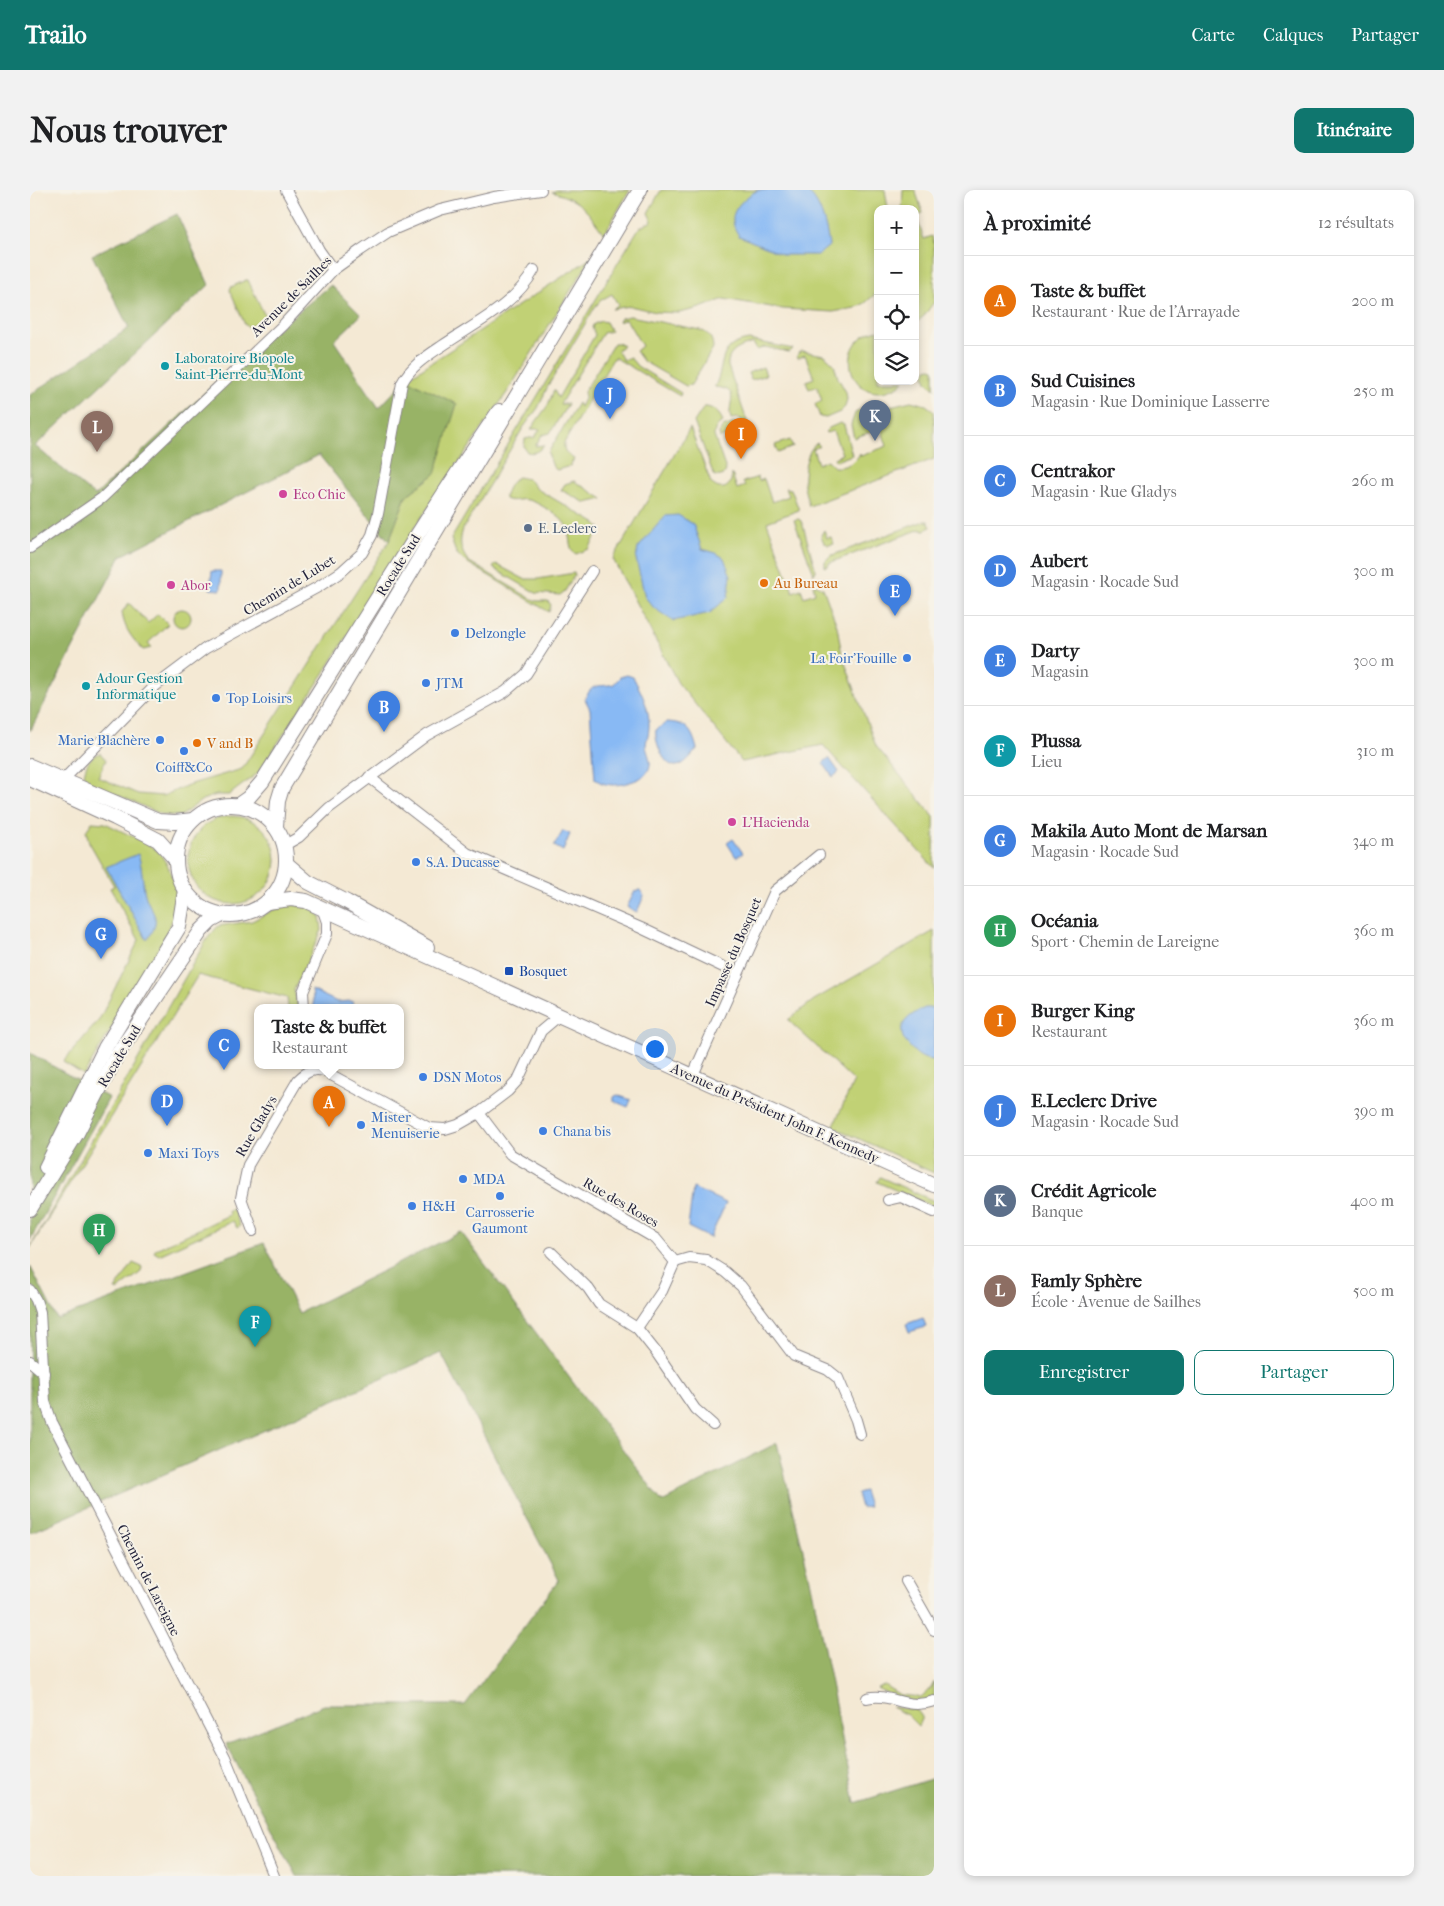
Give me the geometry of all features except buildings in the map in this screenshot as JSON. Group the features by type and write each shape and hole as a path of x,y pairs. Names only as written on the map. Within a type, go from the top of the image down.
{"main road":[{"name":"Rocade Sud","path":"276,826 278,802 282,788 476,468 559,324 640,190"},
{"path":"626,214 649,190"},
{"name":"Rocade Sud","path":"238,805 248,798 262,782 339,663 443,493 559,324"},
{"path":"30,766 61,786 158,840 176,860"},
{"path":"30,780 61,786 158,821 193,820"},
{"path":"222,805 238,805 252,808 276,826 285,845 287,864 284,879 277,892 267,902 253,911 238,915 222,914 208,910 195,902 185,890 180,881 176,860 178,845 184,831 193,820 206,810 222,805"},
{"name":"Avenue du Président John F. Kennedy","path":"287,864 308,882 405,934 479,978"},
{"name":"Rocade Sud","path":"30,1201 105,1048 179,926 185,890"},
{"name":"Avenue du Président John F. Kennedy","path":"267,902 291,899 306,901 934,1185"},
{"name":"Rocade Sud","path":"30,1209 77,1133 117,1055 201,931 222,914"}],"street":[{"path":"286,190 319,250 333,270"},
{"name":"Avenue de Sailhes","path":"30,548 102,498 283,325 333,270 388,232 414,220 494,193 541,190"},
{"name":"Chemin de Lubet","path":"61,786 154,687 206,648 318,587 341,572 362,553 372,535 378,514 402,383 406,375 424,358 516,295 534,270"},
{"path":"285,845 299,837 329,808 369,777 427,735 505,692 526,674 592,571"},
{"path":"369,777 467,853 641,928 738,974"},
{"name":"Impasse du Bosquet","path":"693,1075 774,891 819,855"},
{"path":"304,1004 303,992 327,934 327,922 322,908"},
{"path":"317,1069 429,1128 444,1129 458,1125 508,1091 518,1080 541,1031 560,1015"},
{"name":"Rue Gladys","path":"253,1231 240,1198 248,1165 298,1080 309,1069"},
{"name":"Rue des Roses","path":"478,1113 510,1154 656,1239 675,1262"},
{"path":"888,1200 901,1197 934,1212"},
{"path":"551,1252 588,1288 599,1304 637,1328 695,1409 713,1425"},
{"path":"637,1328 662,1291 675,1262 690,1258 706,1260 725,1272 741,1286 794,1356 828,1370 838,1378 860,1434"},
{"name":"Chemin de Lareigne","path":"30,1290 40,1312 45,1402 52,1422 226,1757 274,1876"},
{"path":"30,1361 44,1373"},
{"path":"906,1581 934,1630"},
{"path":"867,1698 877,1696 916,1705 934,1701"}],"green space":[{"path":"557,190 630,190 604,234 583,207 571,199 552,192"},
{"path":"661,190 885,190 887,205 874,205 874,295 855,308 833,312 783,309 724,299 679,313 656,312 630,306 612,309 618,305 612,294 601,300 595,307 548,386 538,408 523,428 463,529 461,538 463,553 468,561 530,598 537,601 548,601 551,605 549,612 463,560 456,553 451,539 639,228 652,221 648,213"},
{"path":"903,190 915,190 923,213 919,215 919,205 902,205"},
{"path":"177,214 209,285 35,446 95,496 244,356 331,285 361,315 334,341 379,408 406,379 457,404 435,474 406,496 389,541 319,455 121,556 30,731 30,395 129,328 92,255"},
{"path":"919,225 924,239 932,236 934,243 934,302 919,320"},
{"path":"591,258 508,391 417,524 323,675 258,773 229,795 216,795 202,800 181,816 163,815 91,783 84,775 86,767 91,759 100,753 106,760 98,777 138,794 163,796 188,785 242,769 389,541 406,496 435,474 406,379"},
{"path":"248,280 265,316 264,319 248,327 245,325 230,290 231,287"},
{"path":"630,316 700,330 708,335 713,348 691,385 686,386 643,361 636,351 642,346 626,319 619,322 621,318"},
{"path":"601,321 606,322 611,331 603,333 560,404 568,404 550,433 542,435 535,446 544,445 537,452 527,452 524,447 525,439 535,437 540,429 531,429 548,405 554,390 558,398 595,335 592,327"},
{"path":"874,332 874,385 899,386 887,391 874,392 863,387 855,379 851,368 851,356 855,345 864,336"},
{"path":"749,340 793,349 789,352 765,347 757,350 753,343 732,353 728,366 748,424 739,418 731,419 731,394 729,391 715,386 727,351 731,346"},
{"path":"614,343 619,343 623,346 617,350 623,360 630,357 637,366 681,393 680,396 614,357 564,443 566,453 574,459 570,466 557,470 553,467 548,453 578,403 580,407 585,397 584,392"},
{"path":"802,351 824,355 834,364 847,399 845,407 840,412 826,418 820,417 815,404 822,401 817,386 809,389 806,381 814,378 805,355 798,358 797,356"},
{"path":"763,367 766,375 751,380 748,373"},
{"path":"927,369 934,369 934,389 927,382 925,375"},
{"path":"911,401 926,405 934,411 934,459 809,506 804,486 804,475 806,462 813,446 817,443 820,446 813,449 818,464 827,460 834,467 842,467 849,464 856,460 860,453 861,456 887,446 881,428 854,438 851,425 855,413 865,407 886,407"},
{"path":"704,407 716,411 723,422 716,427 714,436 726,470 721,476 715,476 713,473 694,422"},
{"path":"735,423 741,424 745,429 720,438 719,433 723,427"},
{"path":"840,423 844,425 852,455 836,461 834,458 842,454 833,431 825,432"},
{"path":"690,428 711,483 718,488 728,486 732,479 732,474 737,489 745,486 743,482 758,477 759,481 764,479 772,502 789,496 786,488 791,489 799,510 767,522 793,592 801,589 804,597 815,593 813,585 823,588 837,626 842,655 876,746 934,817 934,868 823,745 742,762 678,683 613,559"},
{"path":"790,440 793,447 778,453 775,445"},
{"path":"518,477 528,479 537,489 597,524 600,528 589,549 576,554 573,552 565,524 546,508 528,500 511,501 505,499 508,486"},
{"path":"574,481 603,499 586,503 561,490 565,484"},
{"path":"799,519 802,522 816,571 814,574 794,520"},
{"path":"928,521 931,527 829,563 825,567 825,561 830,556"},
{"path":"824,530 827,538 831,537 834,544 828,545 823,541 821,535"},
{"path":"496,564 524,579 575,574 565,591 560,595 536,593 493,568"},
{"path":"129,603 148,623 158,614 168,624 148,643 151,648 143,650 127,628 122,612"},
{"path":"182,609 188,612 191,618 188,624 182,627 176,624 173,618 176,612"},
{"path":"232,816 249,820 263,829 272,843 276,860 272,877 263,891 249,900 232,904 215,900 201,891 192,877 188,860 192,843 201,829 215,820"},
{"path":"92,822 105,823 146,843 159,852 168,866 178,894 178,907 163,941 84,1075 63,1062 99,1020 139,940 110,888 114,886 89,842 86,831"},
{"path":"290,904 311,908 320,915 322,930 294,990 297,1004 288,1004 287,998 198,975 30,1248 207,939 218,926 252,921"},
{"path":"934,931 934,1173 833,1127 854,1081 788,1020 814,1000"},
{"path":"30,1053 109,1098 30,1240"},
{"path":"880,1177 934,1201 934,1207 877,1182"},
{"path":"233,1209 240,1226 237,1228 233,1221 159,1255 154,1252 156,1249 229,1215 228,1211"},
{"path":"461,1232 662,1502 777,1443 810,1579 855,1803 934,1778 934,1876 297,1876 226,1744 324,1705 465,1705 559,1580 441,1353 30,1533 30,1266 57,1319 264,1243 299,1313"},
{"path":"133,1263 142,1267 141,1272 118,1290 115,1290"},
{"path":"934,1682 934,1698 919,1701 898,1698 877,1688 884,1685 900,1695 921,1697 931,1688"},
{"path":"891,1707 917,1710 922,1717 918,1726 907,1715"}],"water":[{"path":"759,190 803,190 809,193 822,214 829,246 818,255 784,255 739,236 733,222 733,215 746,198"},
{"path":"678,515 693,524 702,549 716,553 724,558 731,576 728,597 710,613 673,621 654,608 645,597 636,559 638,548 665,516"},
{"path":"212,571 221,571 221,590 210,589"},
{"path":"627,675 633,677 647,707 649,727 646,746 650,765 647,772 638,779 623,784 606,784 595,779 590,709 585,699 594,687 614,684 620,677"},
{"path":"667,722 679,724 688,729 691,732 697,749 688,760 679,766 672,765 664,758 657,740 656,730"},
{"path":"829,758 839,772 833,777 823,763"},
{"path":"563,831 570,834 563,851 554,846"},
{"path":"733,839 743,853 736,857 727,843"},
{"path":"138,854 146,897 155,919 155,925 147,940 106,867"},
{"path":"638,890 644,896 637,912 627,907 635,891 637,892"},
{"path":"312,990 337,1002 352,1001 353,1004 314,1004"},
{"path":"925,1008 934,1008 934,1060 918,1055 902,1034 902,1029 907,1019"},
{"path":"617,1095 631,1100 628,1107 614,1101 614,1097"},
{"path":"693,1188 726,1203 710,1238 688,1227"},
{"path":"923,1318 926,1327 909,1332 906,1324"},
{"path":"864,1491 869,1507 861,1508 857,1493"}],"place":[{"name":"Laboratoire Biopole Saint-Pierre-du-Mont","path":"165,366"},
{"name":"E.Leclerc Drive","path":"610,419"},
{"name":"Crédit Agricole","path":"875,441"},
{"name":"Famly Sphère","path":"97,452"},
{"name":"Burger King","path":"741,459"},
{"name":"Eco Chic","path":"283,494"},
{"name":"E. Leclerc","path":"528,528"},
{"name":"Au Bureau","path":"764,583"},
{"name":"Abor","path":"171,585"},
{"name":"Darty","path":"895,616"},
{"name":"Delzongle","path":"455,633"},
{"name":"La Foir'Fouille","path":"907,658"},
{"name":"JTM","path":"426,683"},
{"name":"Adour Gestion Informatique","path":"86,686"},
{"name":"Top Loisirs","path":"216,698"},
{"name":"Sud Cuisines","path":"384,732"},
{"name":"Marie Blachère","path":"160,740"},
{"name":"V and B","path":"197,743"},
{"name":"Coiff&Co","path":"184,751"},
{"name":"L'Hacienda","path":"732,822"},
{"name":"S.A. Ducasse","path":"416,862"},
{"name":"Makila Auto Mont de Marsan","path":"101,959"},
{"name":"Bosquet","path":"509,971"},
{"name":"Centrakor","path":"224,1070"},
{"name":"DSN Motos","path":"423,1077"},
{"name":"Mister Menuiserie","path":"361,1125"},
{"name":"Aubert","path":"167,1126"},
{"name":"Taste & buffet","path":"329,1127"},
{"name":"Chana bis","path":"543,1131"},
{"name":"Maxi Toys","path":"148,1153"},
{"name":"MDA","path":"463,1179"},
{"name":"Carrosserie Gaumont","path":"500,1196"},
{"name":"H&H","path":"412,1206"},
{"name":"Océania","path":"99,1255"},
{"name":"Plussa","path":"255,1347"}]}
